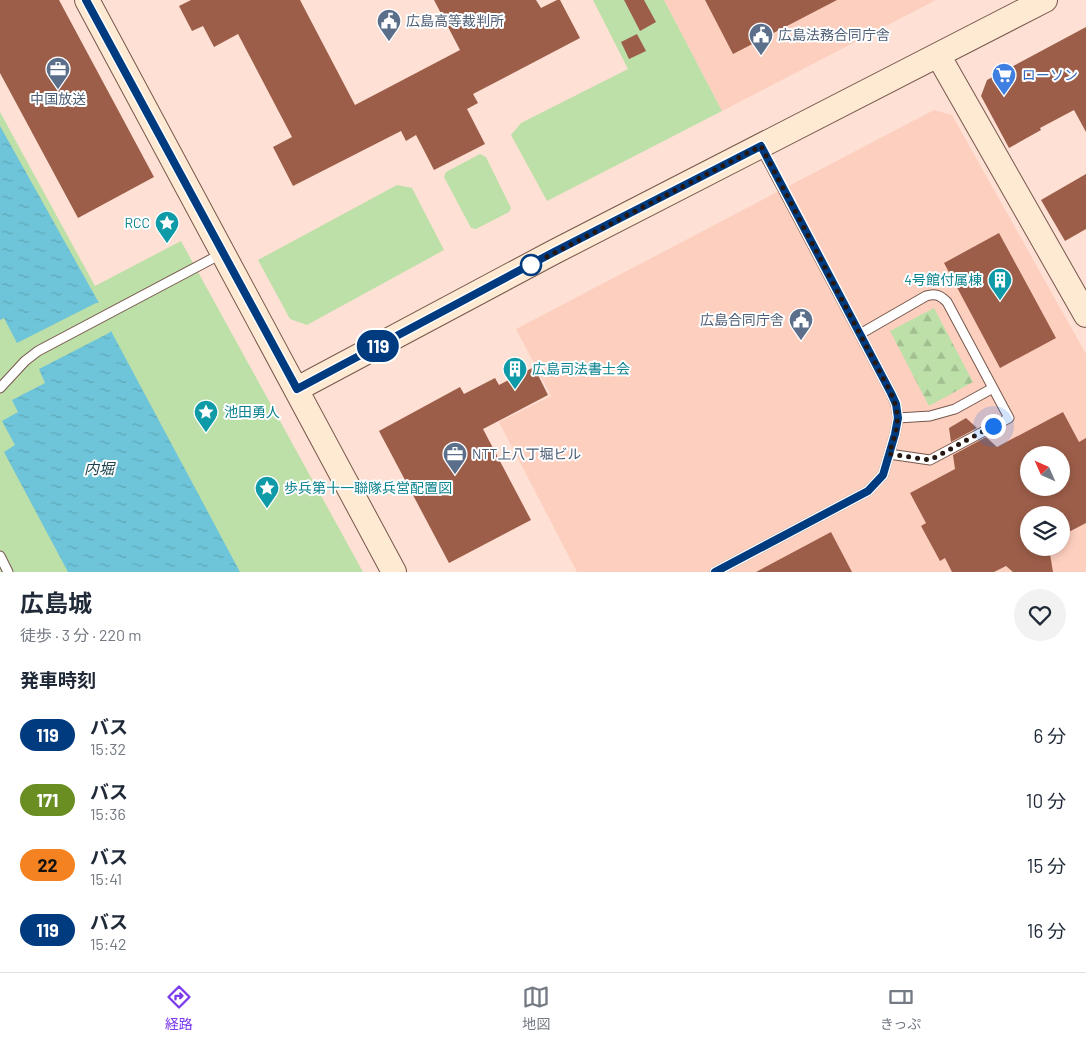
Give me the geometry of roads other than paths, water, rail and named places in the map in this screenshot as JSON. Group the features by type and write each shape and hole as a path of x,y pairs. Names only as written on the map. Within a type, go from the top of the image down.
{"street":[{"path":"86,0 394,572"},
{"path":"297,389 554,252 1045,0"},
{"path":"938,55 1086,315"}],"lane":[{"path":"715,572 868,491 883,475 898,418 896,404 891,393 761,146"},
{"path":"0,388 25,361 38,351 223,253"},
{"path":"860,334 926,296 934,294 942,296 1009,418 930,460 889,454"},
{"path":"898,418 930,416 955,409 993,388"},
{"path":"0,556 8,572"}],"water":[{"path":"0,126 99,303 17,343 4,318 0,320"},
{"name":"内堀","path":"111,331 240,572 68,572 4,452 15,445 2,421 18,412 12,400 45,383 39,369"}],"place":[{"name":"広島高等裁判所","path":"389,42"},
{"name":"広島法務合同庁舎","path":"761,56"},
{"name":"中国放送","path":"58,90"},
{"name":"ローソン","path":"1004,96"},
{"name":"RCC","path":"167,244"},
{"name":"4号館付属棟","path":"1000,301"},
{"name":"広島合同庁舎","path":"801,341"},
{"name":"広島司法書士会","path":"515,390"},
{"name":"池田勇人","path":"206,433"},
{"name":"NTT上八丁堀ビル","path":"455,475"},
{"name":"歩兵第十一聯隊兵営配置図","path":"267,509"}]}
